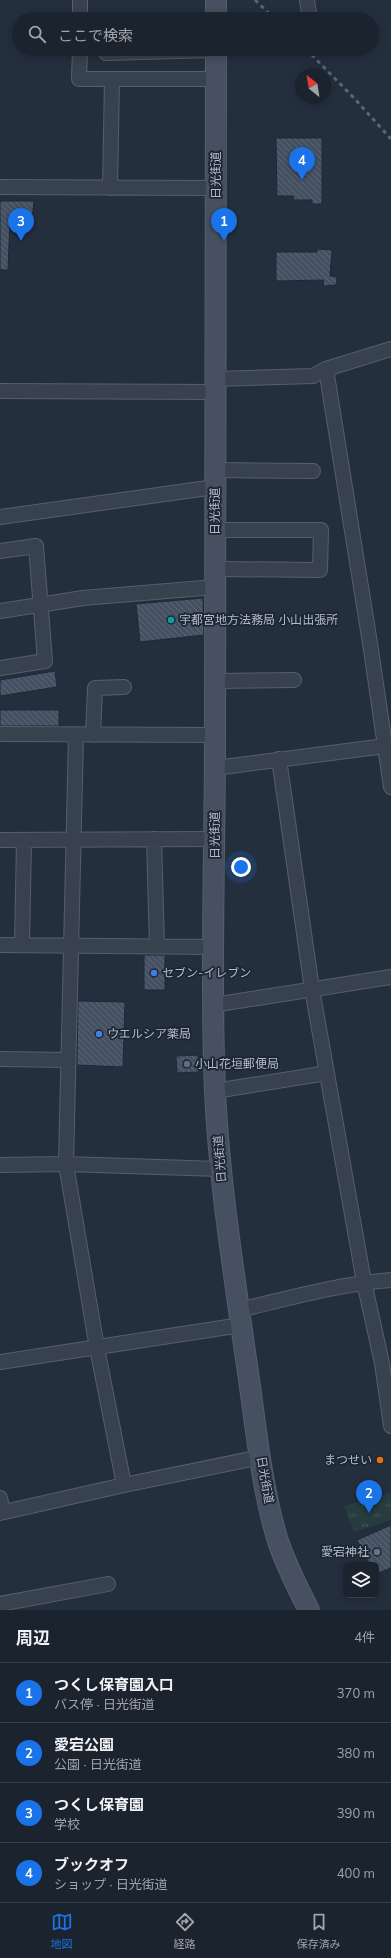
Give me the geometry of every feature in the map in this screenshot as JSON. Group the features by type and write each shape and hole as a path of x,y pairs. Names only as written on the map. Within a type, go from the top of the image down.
{"main road":[{"path":"216,0 216,12"},
{"name":"日光街道","path":"216,56 216,681 213,1006 215,1091 220,1169 260,1458 277,1539 288,1567 309,1610"}],"street":[{"path":"80,0 80,12"},
{"path":"307,0 309,12"},
{"path":"80,56 79,79 216,79"},
{"path":"110,188 112,79"},
{"path":"0,187 216,188"},
{"path":"0,391 215,385 313,376 326,369 391,349"},
{"path":"326,369 370,643 391,787"},
{"path":"0,517 215,479 313,472"},
{"path":"0,611 215,578 320,570 321,530 215,530"},
{"path":"0,551 36,546 45,661 0,668"},
{"path":"216,681 294,680"},
{"path":"93,735 95,688 124,687"},
{"path":"0,734 215,735"},
{"path":"76,735 66,1164 97,1348 124,1485"},
{"path":"215,768 385,746"},
{"path":"279,759 312,989 364,1282 382,1364 391,1423"},
{"path":"0,840 215,838"},
{"path":"154,839 157,946"},
{"path":"22,945 24,840"},
{"path":"0,945 214,947"},
{"path":"213,1006 391,977"},
{"path":"0,1059 68,1060"},
{"path":"215,1091 327,1073"},
{"path":"0,1165 66,1164 220,1169"},
{"path":"0,1362 97,1348 240,1317 315,1292 364,1282 391,1280"},
{"path":"0,1498 1,1513 124,1485 260,1458"},
{"path":"0,1604 108,1584"}],"green space":[{"path":"391,1493 391,1520 354,1532 344,1506"}],"building":[{"path":"276,138 322,138 322,204 312,204 312,200 294,200 293,196 277,196"},
{"path":"0,201 34,201 32,220 10,220 8,270 0,270"},
{"path":"317,249 332,250 330,276 337,277 336,285 323,286 324,280 276,281 276,252 317,252"},
{"name":"宇都宮地方法務局 小山出張所","path":"203,598 204,635 140,642 136,604"},
{"path":"55,671 57,687 0,696 0,680"},
{"path":"0,710 59,710 59,726 0,726"},
{"name":"セブン-イレブン","path":"144,955 165,955 165,990 144,990"},
{"name":"ウエルシア薬局","path":"78,1001 125,1002 123,1067 77,1065"},
{"name":"小山花垣郵便局","path":"198,1055 199,1072 177,1073 176,1056"},
{"name":"愛宕神社","path":"391,1525 391,1568 379,1573 379,1562 368,1562 357,1540"}],"railway":[{"path":"255,0 268,12"},
{"path":"313,56 391,139"}],"place":[{"name":"ブックオフ","path":"302,180"},
{"name":"つくし保育園","path":"21,241"},
{"name":"つくし保育園入口","path":"224,241"},
{"name":"宇都宮地方法務局 小山出張所","path":"171,620"},
{"name":"セブン-イレブン","path":"154,973"},
{"name":"ウエルシア薬局","path":"99,1034"},
{"name":"小山花垣郵便局","path":"187,1064"},
{"name":"まつせい","path":"380,1460"},
{"name":"愛宕公園","path":"369,1513"},
{"name":"愛宕神社","path":"377,1552"}]}
